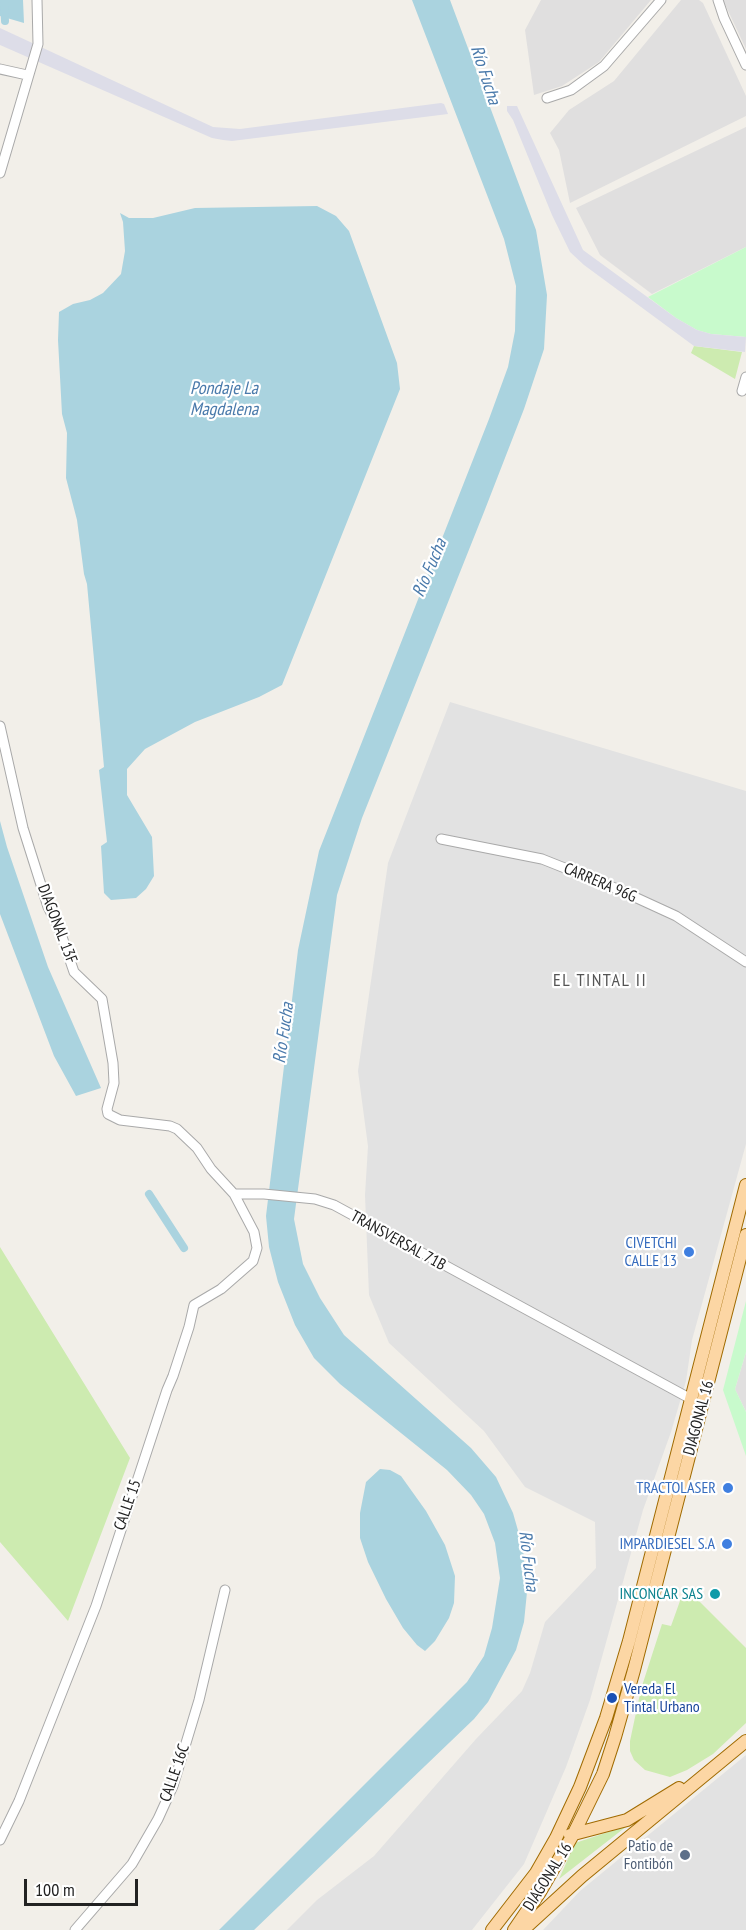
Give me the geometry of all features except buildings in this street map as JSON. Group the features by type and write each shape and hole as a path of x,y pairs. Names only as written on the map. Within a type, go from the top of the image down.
{"main road":[{"name":"DIAGONAL 16","path":"492,1930 536,1874 556,1838 586,1770 612,1698 746,1185"},
{"name":"DIAGONAL 16","path":"514,1930 540,1892 574,1833 603,1774 628,1695 746,1238"},
{"path":"524,1930 582,1876 746,1741"},
{"path":"556,1838 614,1824 637,1815 716,1765"}],"street":[{"path":"0,173 38,44 37,0"},
{"path":"548,99 582,84 604,66 662,0"},
{"path":"711,0 724,18"},
{"path":"718,0 746,65"},
{"path":"0,69 27,75"},
{"path":"742,391 746,377"},
{"name":"DIAGONAL 13F","path":"0,726 23,828 48,907 59,928 74,972 102,999 113,1063 114,1083 107,1109 108,1114 120,1120 170,1126 177,1129 197,1148 211,1169 234,1194"},
{"name":"CARRERA 96G","path":"441,839 542,859 615,888 676,916 746,962"},
{"name":"TRANSVERSAL 71B","path":"234,1194 264,1194 315,1199 334,1205 691,1399"},
{"name":"CALLE 15","path":"0,1840 19,1801 96,1606 167,1390 174,1376 194,1305 221,1289 253,1261 257,1248 254,1232 234,1194"},
{"name":"CALLE 16C","path":"75,1930 132,1864 158,1819 173,1786 199,1700 225,1590"}],"shaded area":[{"path":"541,0 651,0 599,62 562,86 534,95 525,30"},
{"path":"681,0 699,0 703,3 746,96 746,116 570,203 559,150 550,133 569,110 614,81"},
{"path":"723,0 746,0 746,49"},
{"path":"0,28 213,127 240,129 441,103 444,104 448,114 232,141 212,138 0,45"},
{"path":"507,106 517,106 583,250 676,318 697,330 711,334 746,337 745,352 694,346 584,265 570,252 552,215 513,120 507,111"},
{"path":"746,127 746,247 652,294 600,255 576,208"},
{"path":"450,702 746,791 746,1144 692,1340 686,1381 671,1432 643,1510 590,1700 566,1767 524,1864 472,1930 287,1930 317,1900 374,1856 476,1739 522,1691 530,1673 545,1622 596,1568 595,1522 525,1487 484,1431 389,1343 369,1295 365,1195 368,1146 358,1071 388,863"},
{"path":"746,1352 746,1412 735,1389"},
{"name":"Patio de Fontibón","path":"746,1755 746,1930 543,1930 580,1891"}],"green space":[{"path":"746,247 746,337 711,334 697,330 648,297"},
{"path":"694,346 742,352 735,379 691,353"},
{"path":"0,1247 130,1458 68,1621 0,1542"},
{"path":"746,1301 746,1352 735,1389 746,1412 746,1456 723,1390"},
{"path":"685,1587 746,1648 746,1723 713,1754 687,1770 670,1777 645,1770 634,1760 630,1751 630,1741 641,1689 662,1624 671,1626"},
{"path":"627,1826 559,1879 575,1843"}],"water":[{"path":"0,0 23,0 24,23 0,16"},
{"path":"412,0 450,0 536,230 547,295 544,349 524,409 362,818 337,895 294,1219 303,1264 320,1298 344,1335 471,1448 496,1477 513,1513 523,1548 527,1592 524,1622 516,1650 488,1702 474,1719 254,1930 219,1930 467,1682 484,1656 492,1628 500,1578 495,1543 484,1514 471,1495 447,1470 340,1384 314,1358 295,1325 278,1282 269,1247 266,1216 298,950 319,851 489,419 508,367 515,331 516,286 504,239"},
{"name":"Pondaje La Magdalena","path":"317,206 336,216 349,231 397,363 400,389 282,685 259,697 195,722 145,749 127,769 127,795 152,837 154,876 146,889 136,898 111,900 104,893 101,846 107,842 99,770 104,767 87,584 77,520 66,478 67,433 62,414 58,340 59,312 103,293 121,274 125,251 123,222 120,213 129,218 153,218 195,208"},
{"path":"0,821 48,967 101,1088 76,1096 54,1056 0,914"},
{"path":"380,1469 390,1470 401,1476 426,1511 445,1545 455,1576 454,1603 449,1618 435,1641 425,1651 403,1628 386,1599 368,1562 360,1538 360,1513 366,1482"}],"waterway":[{"path":"4,0 5,21"},
{"path":"149,1194 184,1248"}],"place":[{"name":"CIVETCHI CALLE 13","path":"689,1252"},
{"name":"TRACTOLASER","path":"728,1488"},
{"name":"IMPARDIESEL S.A","path":"727,1544"},
{"name":"INCONCAR SAS","path":"715,1594"},
{"name":"Vereda El Tintal Urbano","path":"612,1698"},
{"name":"Patio de Fontibón","path":"685,1855"}],"district":[{"name":"EL TINTAL II","path":"600,981"}],"water label":[{"name":"Río Fucha","path":"485,75"},
{"name":"Río Fucha","path":"430,568"},
{"name":"Río Fucha","path":"284,1033"},
{"name":"Río Fucha","path":"528,1561"}]}
